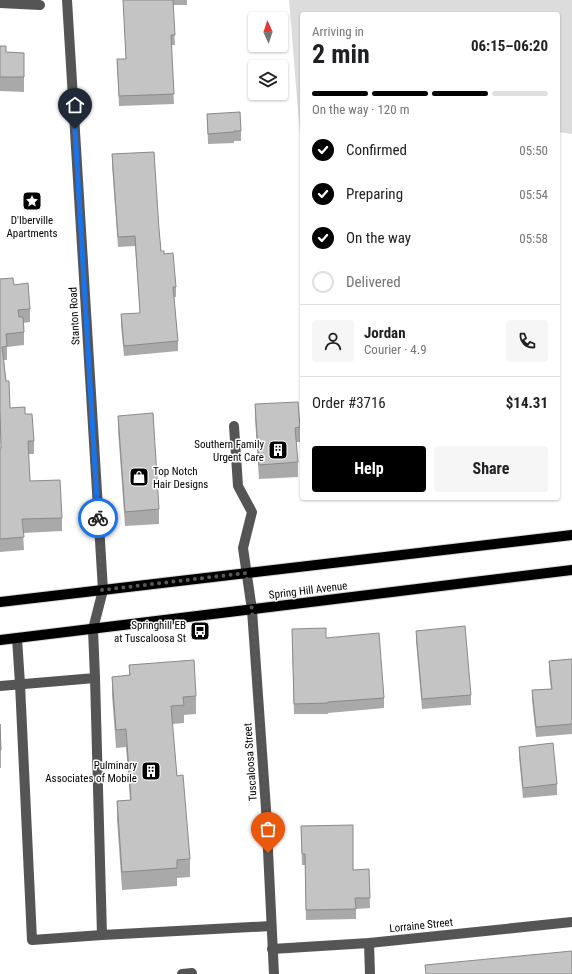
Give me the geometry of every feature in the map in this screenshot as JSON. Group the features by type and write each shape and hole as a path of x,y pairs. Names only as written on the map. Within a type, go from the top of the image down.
{"main road":[{"path":"0,602 572,535"},
{"name":"Spring Hill Avenue","path":"0,640 572,570"}],"street":[{"name":"Stanton Road","path":"67,0 102,590 93,629 102,935"},
{"path":"0,3 40,5"},
{"name":"Tuscaloosa Street","path":"234,426 238,486 252,512 243,548 252,610 266,808 274,974"},
{"path":"17,638 32,940 271,926"},
{"path":"0,686 95,678"},
{"name":"Lorraine Street","path":"272,949 368,943 572,922"},
{"path":"368,943 370,974"},
{"path":"182,974 192,974"}],"shaded area":[{"path":"289,0 572,0 572,134 560,132 560,12 300,12 300,135"}],"building":[{"path":"123,0 173,0 175,35 171,35 174,94 119,96 117,59 126,59"},
{"path":"0,46 6,46 6,52 24,53 24,77 0,77"},
{"path":"240,112 241,131 208,134 207,114"},
{"path":"154,152 161,251 164,251 164,254 173,253 176,287 173,287 178,341 124,346 121,314 140,313 135,236 118,237 112,154"},
{"path":"13,278 14,285 28,283 30,309 18,310 19,317 23,317 24,332 6,334 7,346 2,347 6,381 9,381 10,408 25,407 25,414 32,414 34,441 28,441 30,481 60,480 62,518 22,519 24,537 0,539 0,279"},
{"name":"Southern Family Urgent Care","path":"298,402 300,427 295,428 298,462 259,465 255,404"},
{"name":"Top Notch Hair Designs","path":"153,413 159,509 125,512 118,416"},
{"path":"465,626 471,695 422,699 416,631"},
{"path":"326,628 326,638 379,633 384,698 328,703 294,704 292,629"},
{"path":"572,659 572,724 536,727 532,690 552,689 549,661"},
{"name":"Pulminary Associates of Mobile","path":"194,660 196,696 183,697 184,705 171,706 177,776 183,775 190,859 177,860 177,868 122,872 117,801 131,800 126,729 116,730 112,677 130,675 129,665"},
{"path":"0,724 1,750 0,750"},
{"path":"553,743 557,784 523,788 519,747"},
{"path":"353,825 353,870 369,869 370,898 355,898 356,909 306,910 305,854 302,854 301,826"},
{"path":"572,951 572,974 426,974 425,965"}],"way so far":[{"path":"98,518 102,590 246,573 252,610 268,853"}],"place":[{"name":"D'Iberville Apartments","path":"32,201"},
{"name":"Southern Family Urgent Care","path":"278,450"},
{"name":"Top Notch Hair Designs","path":"139,477"},
{"name":"Springhill EB at Tuscaloosa St","path":"200,631"},
{"name":"Pulminary Associates of Mobile","path":"151,771"}],"route":[{"path":"75,129 98,518"}]}
